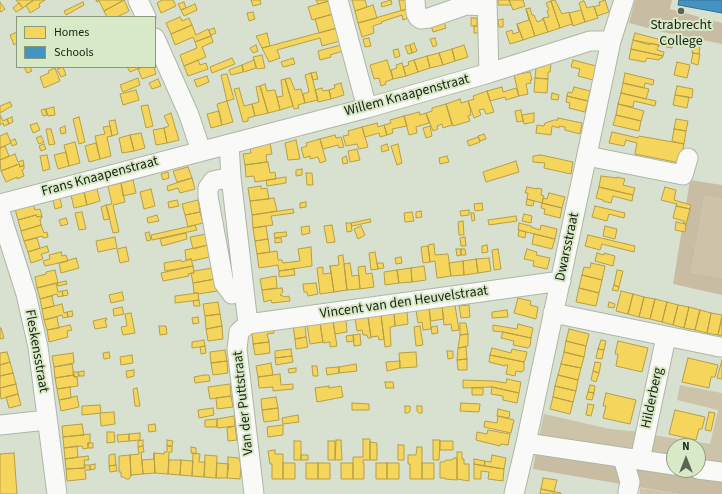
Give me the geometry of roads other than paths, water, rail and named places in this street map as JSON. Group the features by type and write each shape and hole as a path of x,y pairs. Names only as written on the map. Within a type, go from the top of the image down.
{"street":[{"path":"138,0 146,16"},
{"path":"338,0 367,108"},
{"path":"414,0 416,13 421,19 429,18 466,5 487,3 489,74"},
{"name":"Dwarsstraat","path":"514,494 611,41 624,0"},
{"path":"156,40 189,115 201,151"},
{"name":"Willem Knaapenstraat","path":"201,151 367,108 489,74 590,41 611,41"},
{"path":"228,144 248,324"},
{"name":"Frans Knaapenstraat","path":"0,204 201,151"},
{"path":"587,156 683,174 688,158"},
{"name":"Fleskensstraat","path":"0,212 26,294 38,347 57,494"},
{"name":"Vincent van den Heuvelstraat","path":"248,324 560,281"},
{"path":"552,313 720,347"},
{"name":"Van der Puttstraat","path":"248,324 239,332 237,349 254,494"},
{"name":"Hilderberg","path":"632,459 666,337"},
{"path":"0,425 47,420"},
{"path":"526,443 666,464"},
{"path":"628,491 632,459"},
{"path":"706,470 722,472"}],"place":[{"name":"Strabrecht College","path":"681,11"}]}
